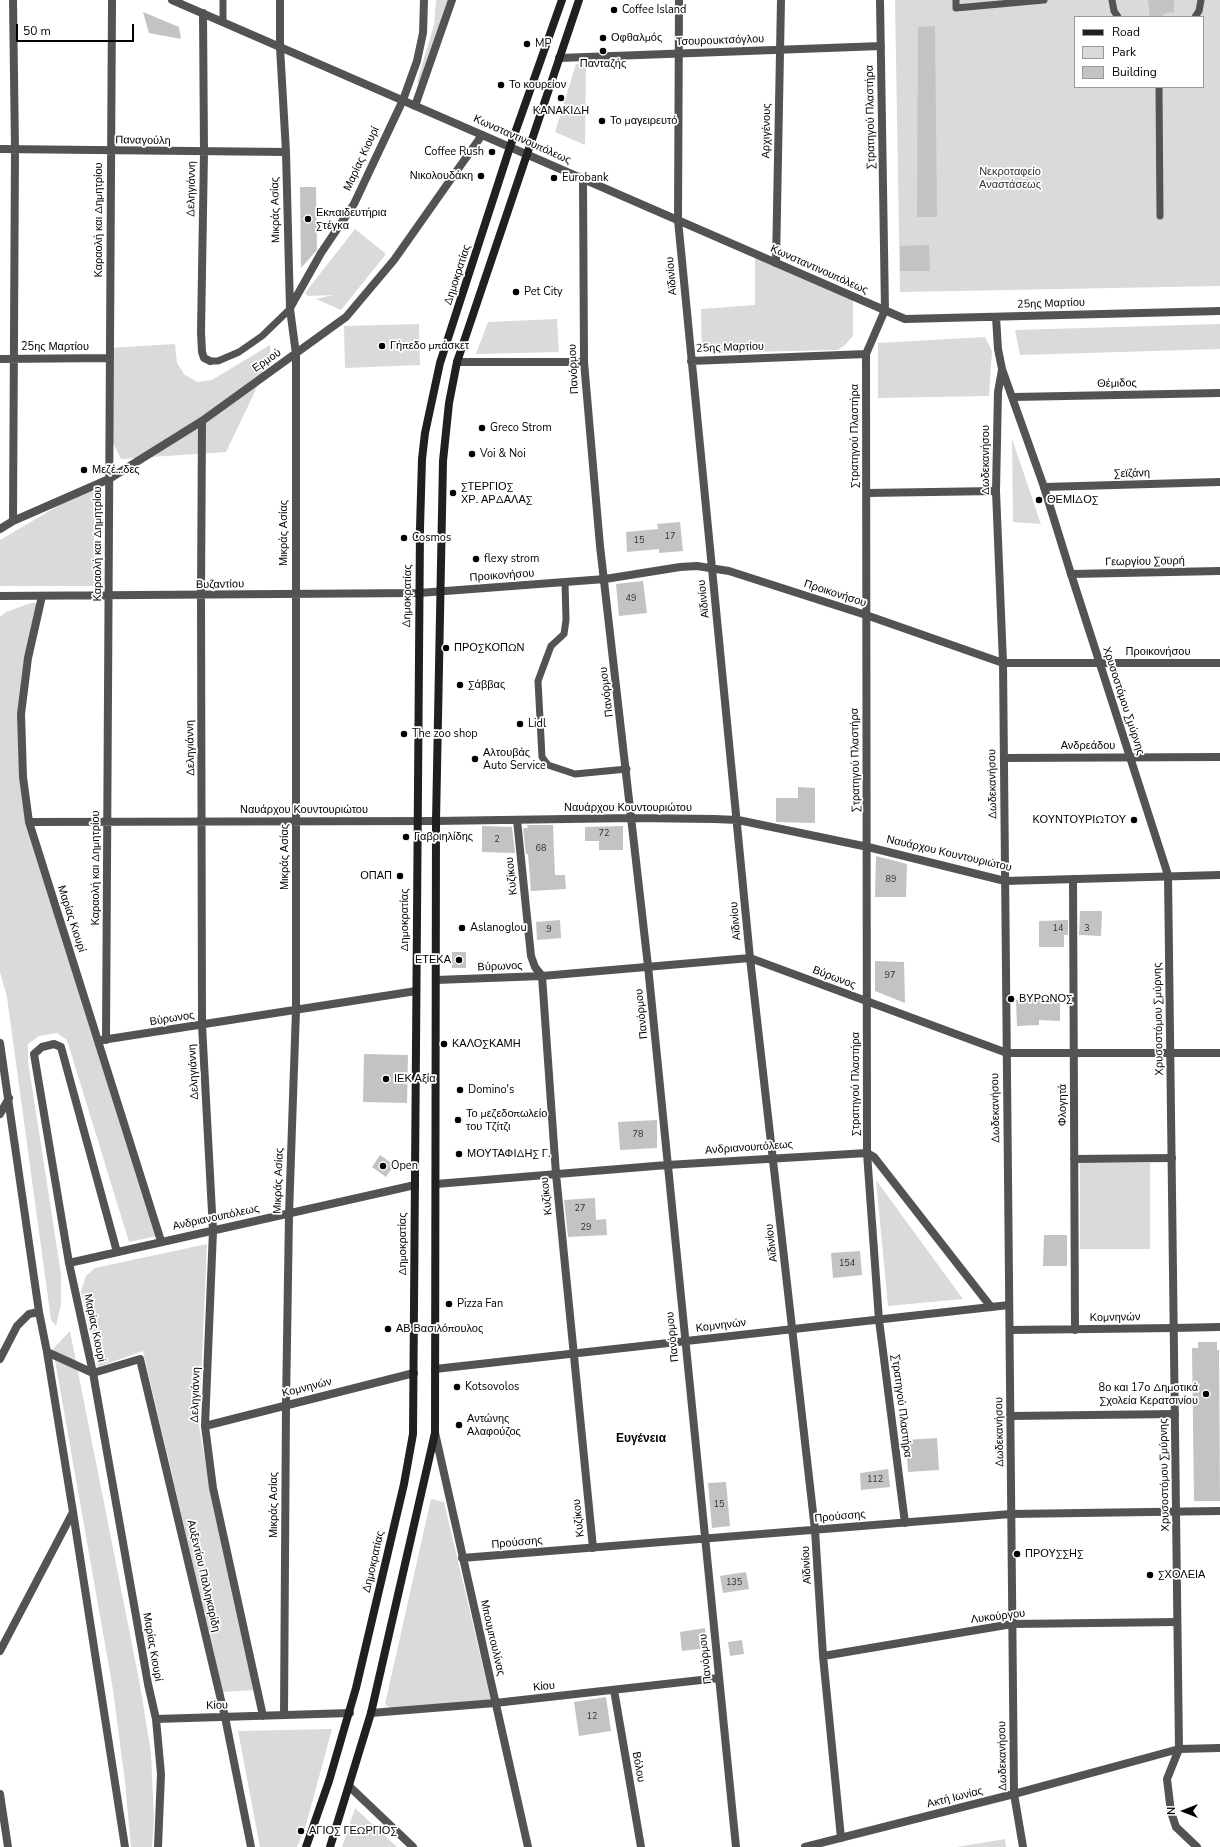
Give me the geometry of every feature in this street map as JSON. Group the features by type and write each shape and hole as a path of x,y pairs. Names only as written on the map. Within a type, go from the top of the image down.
{"main road":[{"name":"Δημοκρατίας","path":"306,1847 350,1713 410,1456 413,1434 416,821 422,459 429,411 440,363 510,147 562,0"},
{"path":"330,1847 350,1786 371,1713 435,1433 436,821 444,454 449,403 457,362 579,0"}],"street":[{"path":"13,0 13,521"},
{"name":"Καραολή και Δημητρίου","path":"102,1040 107,822 112,0"},
{"name":"Κωνσταντινουπόλεως","path":"172,0 885,310"},
{"name":"Μικράς Ασίας","path":"280,0 280,47 286,152 290,308 296,354 296,1010 289,1214 284,1715"},
{"name":"Μαρίας Κιουρί","path":"290,308 321,252 354,204 403,100 417,61 423,33 424,0"},
{"path":"415,106 452,0"},
{"name":"Αϊδινίου","path":"679,0 678,220 738,820 750,958 816,1530 823,1656 841,1838"},
{"name":"Αρχιγένους","path":"776,263 781,0"},
{"name":"Στρατηγού Πλαστήρα","path":"880,0 882,46 885,310 866,354 868,847 867,1153 879,1320 905,1523"},
{"name":"Δεληγιάννη","path":"203,13 204,152 201,332 202,352 204,358 210,361"},
{"name":"Τσουρουκτσόγλου","path":"559,58 882,46"},
{"name":"Ερμού","path":"0,529 13,521 109,479 202,421 346,317 358,305 394,260 482,135"},
{"name":"Παναγούλη","path":"0,149 286,152"},
{"name":"Πανόρμου","path":"583,179 584,362 600,546 627,769 648,966 736,1847"},
{"name":"25ης Μαρτίου","path":"885,310 894,316 905,319 1220,311"},
{"name":"Χρυσοστόμου Σμύρνης","path":"996,317 998,349 1002,369 1014,397 1044,487 1168,875 1179,1748"},
{"name":"25ης Μαρτίου","path":"691,361 866,354"},
{"name":"25ης Μαρτίου","path":"0,359 110,358"},
{"path":"457,362 584,362"},
{"name":"Δωδεκανήσου","path":"1002,369 998,392 996,491 1003,663 1014,1794 1022,1843"},
{"name":"Θέμιδος","path":"1014,397 1220,393"},
{"name":"Δεληγιάννη","path":"202,421 200,596 203,822 202,1025 213,1231 205,1426 213,1488 263,1716"},
{"name":"Σεϊζάνη","path":"1044,487 1220,482"},
{"path":"867,493 996,491"},
{"name":"Προικονήσου","path":"441,592 605,579 680,567 712,568 729,571 866,615 1003,663 1220,663"},
{"name":"Γεωργίου Σουρή","path":"1071,574 1220,572"},
{"name":"Βυζαντίου","path":"0,596 108,597 441,592"},
{"name":"Μαρίας Κιουρί","path":"42,596 28,658 20,714 23,777 29,822 102,1040 161,1241"},
{"name":"Ανδρεάδου","path":"1004,758 1220,757"},
{"name":"Ναυάρχου Κουντουριώτου","path":"29,822 436,821 632,818 738,820 868,847 1005,880 1073,880 1168,875 1220,875"},
{"name":"Κυζίκου","path":"517,820 531,956 535,967 542,976 556,1174 593,1548"},
{"name":"Φλογητά","path":"1073,880 1075,1330"},
{"name":"Βύρωνος","path":"436,980 542,976 750,958 1007,1053 1220,1053"},
{"name":"Βύρωνος","path":"102,1040 416,991"},
{"path":"0,1043 39,1312 74,1512 125,1847"},
{"name":"Μαρίας Κιουρί","path":"116,1252 62,1047 54,1044 42,1047 34,1054 69,1263 93,1373 148,1684 156,1719 161,1774 158,1847"},
{"path":"0,1114 8,1098"},
{"path":"867,1153 874,1157 991,1307"},
{"name":"Ανδριανουπόλεως","path":"436,1184 667,1165 867,1153"},
{"path":"1074,1159 1172,1158"},
{"name":"Ανδριανουπόλεως","path":"69,1263 161,1241 213,1231 415,1185"},
{"name":"Κομνηνών","path":"435,1370 1009,1305"},
{"path":"0,1359 17,1326 29,1314 39,1312"},
{"name":"Κομνηνών","path":"1010,1330 1220,1327"},
{"path":"47,1352 93,1373"},
{"name":"Αυξεντίου Παλληκαρίδη","path":"93,1373 140,1359 225,1717 251,1847"},
{"name":"Κομνηνών","path":"205,1426 414,1373"},
{"path":"1010,1416 1175,1414"},
{"name":"Μπουμπουλίνας","path":"435,1433 528,1847"},
{"name":"Προύσσης","path":"462,1558 1011,1514 1220,1511"},
{"path":"0,1651 74,1512"},
{"name":"Λυκούργου","path":"823,1656 1012,1624 1177,1622"},
{"name":"Κίου","path":"371,1713 495,1703 719,1678"},
{"name":"Βόλου","path":"614,1690 641,1847"},
{"name":"Κίου","path":"156,1719 350,1713"},
{"path":"1179,1748 1167,1779 1171,1812 1176,1827 1197,1847"},
{"name":"Ακτή Ιωνίας","path":"805,1847 1014,1794 1179,1748 1220,1748"},
{"path":"350,1786 413,1847"},
{"path":"0,1794 8,1847"},
{"path":"1022,1843 1031,1847"}],"lane":[{"path":"223,0 224,22"},
{"path":"956,0 956,8 1044,0"},
{"path":"1112,0 1114,12 1117,16"},
{"path":"1196,16 1199,12 1201,0"},
{"path":"1159,88 1160,216"},
{"path":"210,361 218,361 239,352 262,336 290,308"},
{"path":"565,582 566,620 564,634 551,646 538,681 542,757 548,765 575,774 627,769"}],"green space":[{"path":"436,0 449,0 422,84 417,82 434,25"},
{"name":"Νεκροταφείο Αναστάσεως","path":"895,0 1220,0 1220,286 900,292"},
{"path":"586,63 585,145 555,132 576,64"},
{"path":"355,229 386,254 341,310 316,299 333,295 308,296 305,293"},
{"path":"755,252 853,298 853,336 845,345 838,350 702,353 701,309 755,305"},
{"path":"557,319 559,352 476,354 488,322"},
{"name":"Γήπεδο μπάσκετ","path":"419,324 420,365 345,368 344,326"},
{"path":"1220,324 1220,349 1020,355 1015,330"},
{"path":"985,337 992,351 989,396 878,398 878,343"},
{"path":"175,344 177,363 185,375 197,382 212,380 270,345 271,358 226,452 121,459 109,435 110,348"},
{"path":"1012,439 1041,524 1013,522"},
{"path":"85,490 94,492 94,586 0,586 0,540"},
{"path":"31,603 39,603 25,666 24,803 157,1236 129,1242 67,1040 57,1033 39,1036 28,1044 28,1061 61,1274 61,1305 56,1326 51,1320 7,997 0,972 0,617 6,612"},
{"path":"1080,1163 1150,1163 1150,1249 1080,1249"},
{"path":"876,1180 963,1299 888,1306"},
{"path":"207,1244 199,1426 208,1477 255,1690 223,1692 143,1351 98,1367 81,1291 86,1276 95,1268"},
{"path":"70,1331 140,1685 151,1753 154,1819 152,1847 131,1847 125,1782 113,1690 53,1349"},
{"path":"431,1499 444,1502 491,1701 392,1709 385,1704"},
{"path":"332,1729 306,1825 297,1847 260,1847 238,1731"},
{"path":"355,1808 397,1847 342,1847"},
{"path":"1005,1839 1006,1847 957,1847"}],"building":[{"path":"1148,0 1174,0 1174,12 1166,13 1162,16 1150,16"},
{"path":"143,12 179,27 181,39 149,33"},
{"path":"935,26 937,217 917,217 918,27"},
{"name":"Εκπαιδευτήρια Στέγκα","path":"300,187 316,187 317,250 301,268"},
{"path":"929,245 930,271 900,271 900,246"},
{"path":"680,522 683,551 659,553 659,549 627,552 626,532 658,529 657,524"},
{"path":"643,581 647,613 619,616 616,584"},
{"path":"798,787 815,788 815,823 776,822 776,798 798,798"},
{"path":"527,825 553,825 555,875 565,875 566,889 531,891 528,854 526,854 523,828 528,828"},
{"path":"482,826 512,827 515,853 482,852"},
{"path":"623,826 623,850 599,850 599,841 585,841 585,827"},
{"path":"876,856 907,864 906,897 875,897"},
{"path":"1080,911 1102,911 1101,936 1079,935"},
{"path":"560,920 561,938 537,940 536,922"},
{"path":"1068,920 1068,935 1064,935 1064,947 1039,947 1039,921"},
{"name":"ΕΤΕΚΑ","path":"452,952 466,952 466,968 452,968"},
{"path":"875,961 904,962 905,1003 875,991"},
{"path":"1038,999 1060,1001 1060,1021 1039,1020 1039,1025 1017,1026 1016,1000"},
{"name":"ΙΕΚ Αξία","path":"364,1054 408,1055 407,1103 363,1102"},
{"path":"657,1120 657,1148 620,1150 618,1122"},
{"name":"Open","path":"380,1155 394,1165 386,1177 372,1167"},
{"path":"595,1198 596,1220 606,1219 607,1235 568,1237 564,1200"},
{"path":"1044,1235 1067,1235 1067,1266 1043,1266"},
{"path":"860,1251 862,1275 833,1278 831,1253"},
{"name":"8ο και 17ο Δημοτικά Σχολεία Κερατσινίου","path":"1198,1342 1217,1342 1217,1350 1219,1350 1220,1501 1194,1501 1192,1348 1198,1348"},
{"path":"937,1438 939,1470 908,1472 906,1440"},
{"path":"888,1469 890,1487 861,1490 860,1473"},
{"path":"726,1482 730,1526 712,1528 708,1483"},
{"path":"746,1572 749,1589 723,1593 720,1576"},
{"path":"705,1628 707,1648 682,1651 680,1632"},
{"path":"742,1640 744,1654 730,1656 728,1642"},
{"path":"606,1697 611,1731 579,1736 574,1702"}],"place":[{"name":"Coffee Island","path":"614,10"},
{"name":"Οφθαλμός","path":"603,38"},
{"name":"MP","path":"527,44"},
{"name":"Πανταζής","path":"603,51"},
{"name":"Το κουρείον","path":"501,85"},
{"name":"ΚΑΝΑΚΙΔΗ","path":"561,98"},
{"name":"Το μαγειρευτό","path":"602,121"},
{"name":"Coffee Rush","path":"492,152"},
{"name":"Νικολουδάκη","path":"481,176"},
{"name":"Eurobank","path":"554,178"},
{"name":"Εκπαιδευτήρια Στέγκα","path":"308,219"},
{"name":"Pet City","path":"516,292"},
{"name":"Γήπεδο μπάσκετ","path":"382,346"},
{"name":"Greco Strom","path":"482,428"},
{"name":"Voi & Noi","path":"472,454"},
{"name":"Μεζέ...δες","path":"84,470"},
{"name":"ΣΤΕΡΓΙΟΣ ΧΡ. ΑΡΔΑΛΑΣ","path":"453,493"},
{"name":"ΘΕΜΙΔΟΣ","path":"1039,500"},
{"name":"Cosmos","path":"404,538"},
{"name":"flexy strom","path":"476,559"},
{"name":"ΠΡΟΣΚΟΠΩΝ","path":"446,648"},
{"name":"Σάββας","path":"460,685"},
{"name":"Lidl","path":"520,724"},
{"name":"The zoo shop","path":"404,734"},
{"name":"Αλτουβάς Auto Service","path":"475,759"},
{"name":"ΚΟΥΝΤΟΥΡΙΩΤΟΥ","path":"1134,820"},
{"name":"Γαβριηλίδης","path":"406,837"},
{"name":"ΟΠΑΠ","path":"400,876"},
{"name":"Aslanoglou","path":"462,928"},
{"name":"ΕΤΕΚΑ","path":"459,960"},
{"name":"ΒΥΡΩΝΟΣ","path":"1011,999"},
{"name":"ΚΑΛΟΣΚΑΜΗ","path":"444,1044"},
{"name":"ΙΕΚ Αξία","path":"386,1079"},
{"name":"Domino's","path":"460,1090"},
{"name":"Το μεζεδοπωλείο του Τζίτζι","path":"458,1120"},
{"name":"ΜΟΥΤΑΦΙΔΗΣ Γ.","path":"459,1154"},
{"name":"Open","path":"383,1166"},
{"name":"Pizza Fan","path":"449,1304"},
{"name":"ΑΒ Βασιλόπουλος","path":"388,1329"},
{"name":"Kotsovolos","path":"457,1387"},
{"name":"8ο και 17ο Δημοτικά Σχολεία Κερατσινίου","path":"1206,1394"},
{"name":"Αντώνης Αλαφούζος","path":"459,1425"},
{"name":"ΠΡΟΥΣΣΗΣ","path":"1017,1554"},
{"name":"ΣΧΟΛΕΙΑ","path":"1150,1575"},
{"name":"ΑΓΙΟΣ ΓΕΩΡΓΙΟΣ","path":"301,1831"}],"district":[{"name":"Ευγένεια","path":"641,1439"}]}
